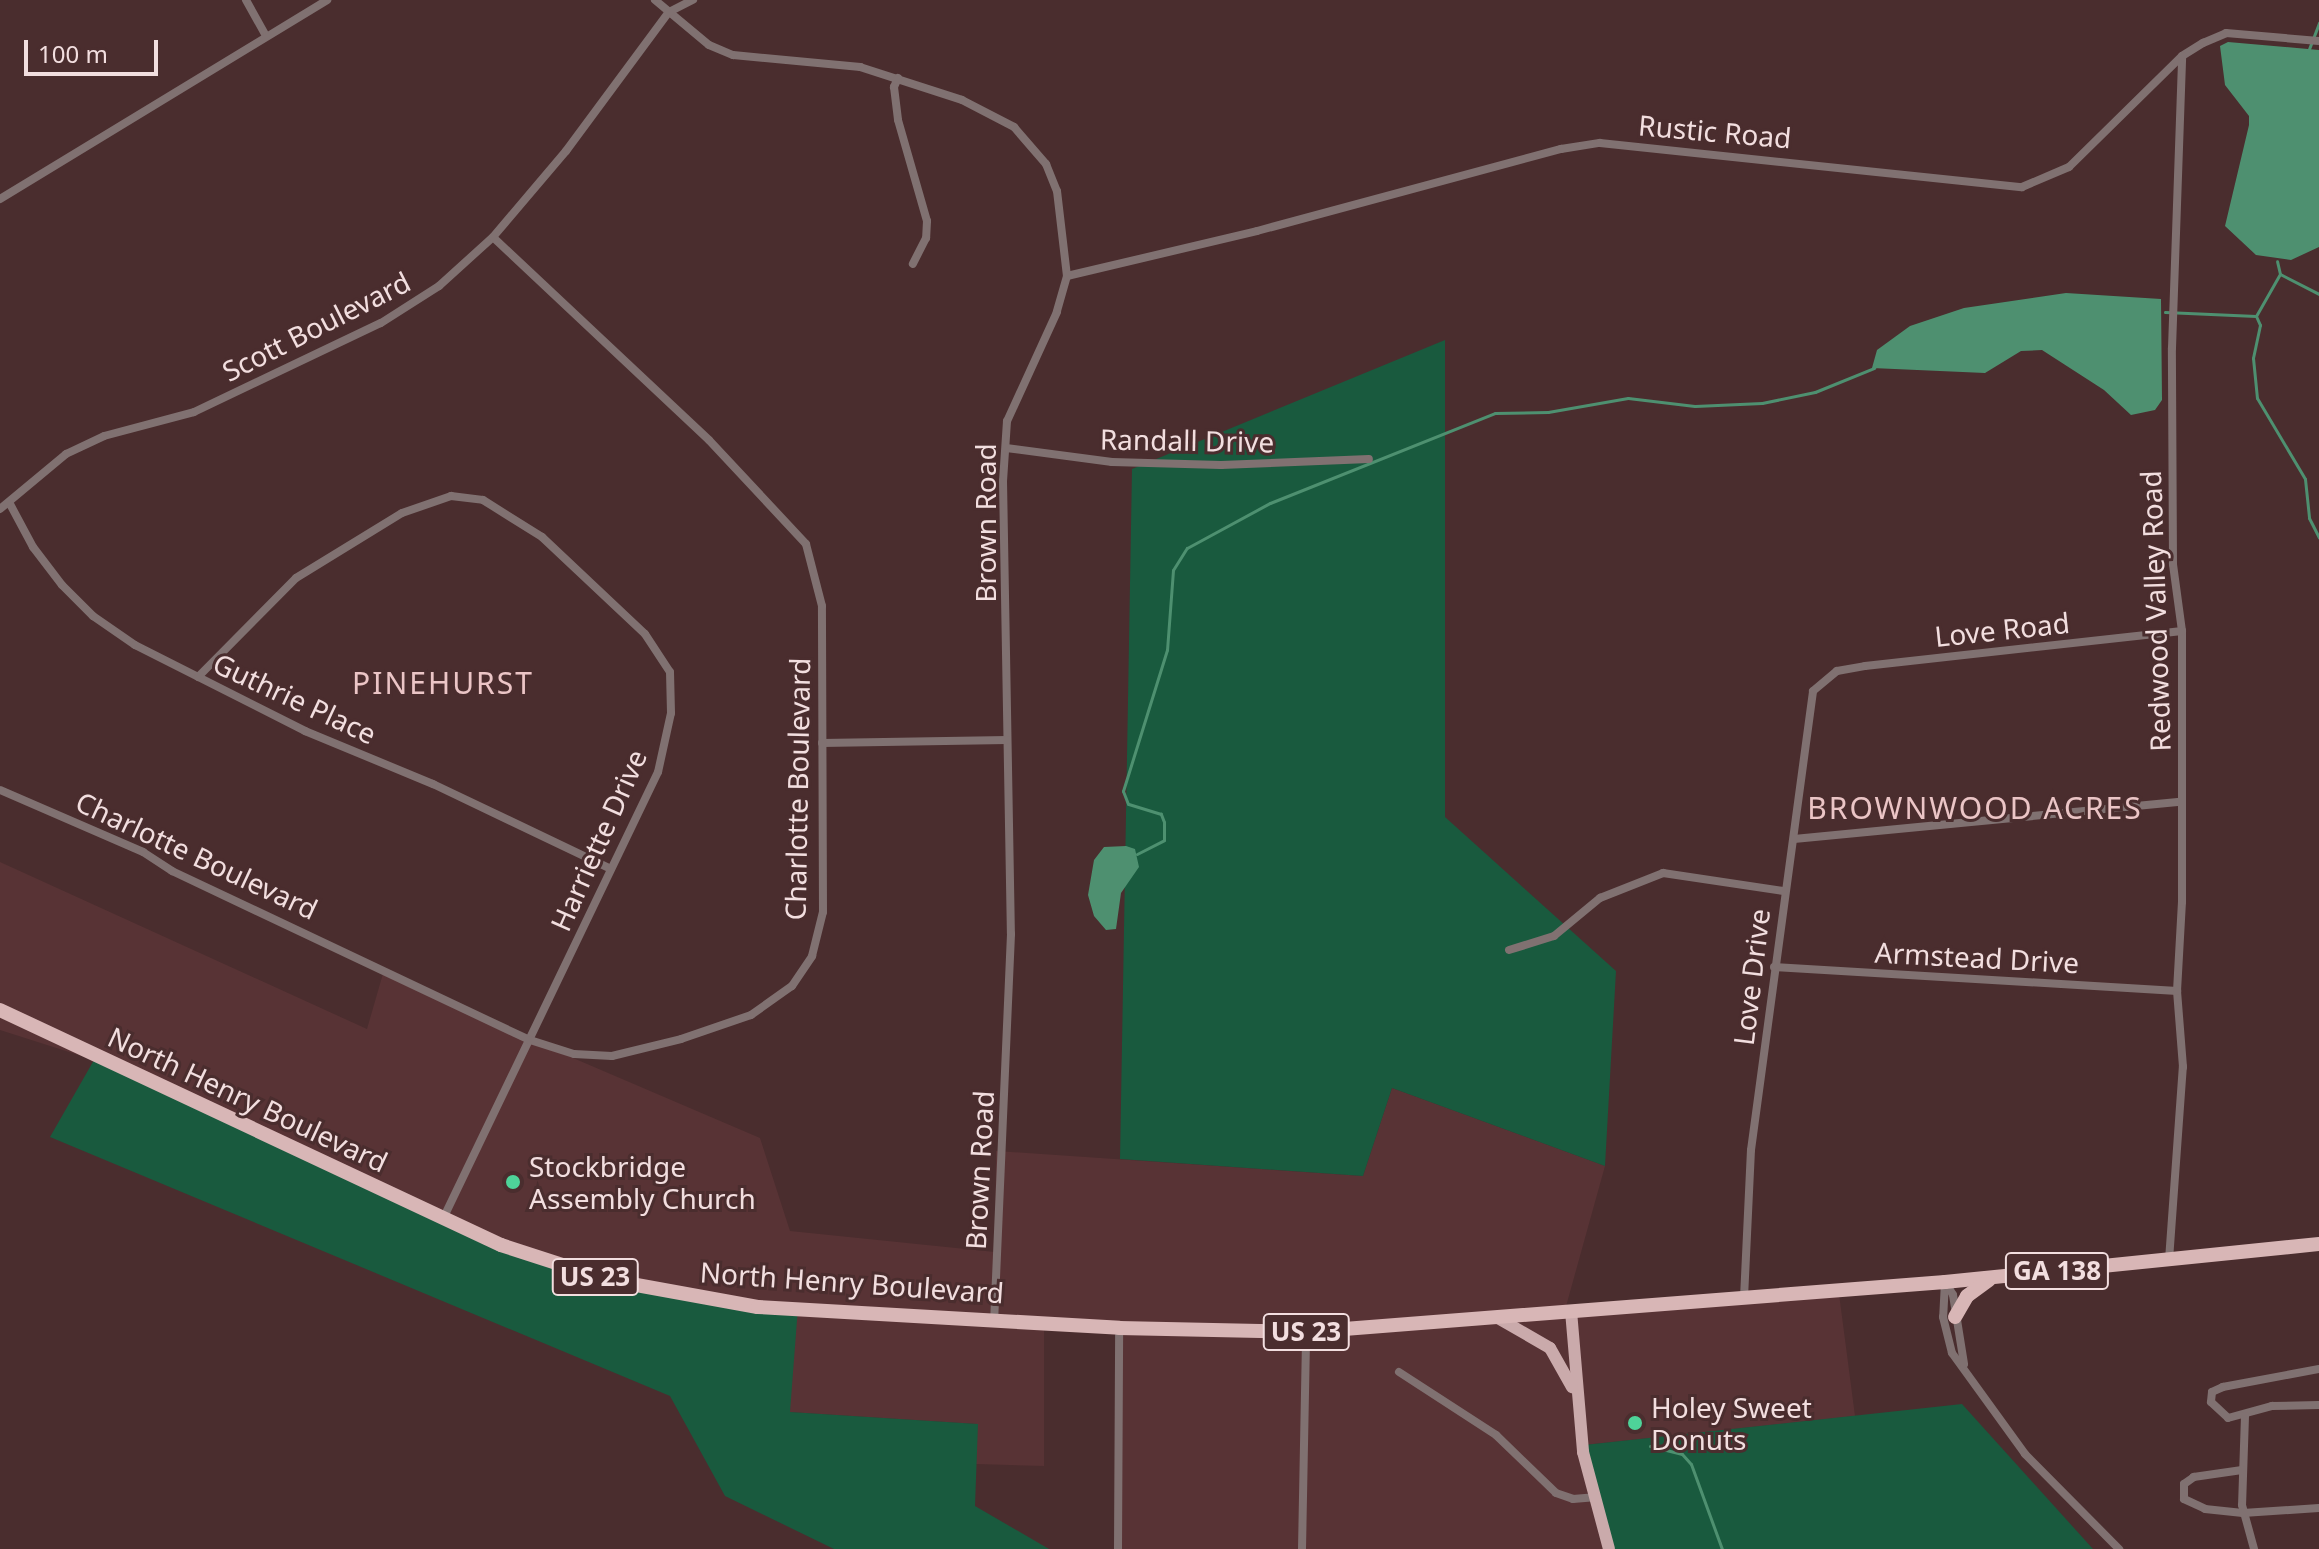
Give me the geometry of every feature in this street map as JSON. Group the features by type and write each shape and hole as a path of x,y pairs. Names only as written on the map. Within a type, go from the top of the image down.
{"highway":[{"name":"North Henry Boulevard","path":"0,1010 443,1219 572,1270 679,1295 823,1312 1119,1328 1306,1332 1571,1311"},
{"name":"GA 138","path":"1571,1311 1744,1294 1945,1282 2319,1244"},
{"path":"1955,1317 1967,1296 1994,1277"}],"main road":[{"path":"1571,1311 1577,1396 1594,1497 1609,1549"},
{"path":"1498,1318 1550,1348 1577,1396"}],"street":[{"path":"246,0 266,36"},
{"path":"0,199 327,0"},
{"name":"Brown Road","path":"655,0 709,45 741,57 860,67 898,78 995,117 1034,146 1057,191 1067,276 1057,312 1007,421 1007,740 1011,934 994,1319"},
{"name":"Scott Boulevard","path":"0,509 10,504 66,454 104,436 194,412 381,323 439,286 493,237 566,151 669,12 693,0"},
{"name":"Rustic Road","path":"1067,276 1257,231 1561,149 1600,143 2022,187 2069,167 2182,56 2226,33 2319,41"},
{"name":"Redwood Valley Road","path":"2169,1261 2183,1067 2177,991 2182,631 2173,564 2172,364 2182,56"},
{"path":"898,78 894,87 898,120 927,221 926,238 913,264"},
{"name":"Charlotte Boulevard","path":"0,790 143,852 172,871 530,1040 574,1054 612,1056 751,1015 792,986 812,956 823,912 822,606 806,544 709,440 493,237"},
{"name":"Randall Drive","path":"1006,448 1112,462 1221,465 1369,459"},
{"name":"Harriette Drive","path":"198,677 296,578 349,542 428,502 451,496 483,500 515,516 580,568 645,634 670,672 671,713 658,772 443,1219"},
{"name":"Guthrie Place","path":"10,504 33,547 93,616 198,677 611,869"},
{"name":"Love Road","path":"1828,677 1865,666 2182,631"},
{"name":"Love Drive","path":"1744,1294 1751,1150 1784,891 1794,839 1808,707 1813,691 1828,677"},
{"path":"822,743 1007,740"},
{"path":"1794,839 2180,802"},
{"path":"1509,950 1554,936 1600,898 1663,873 1784,891"},
{"name":"Armstead Drive","path":"1774,967 2177,991"},
{"path":"1945,1282 1953,1295 1964,1365"},
{"path":"1945,1282 1945,1336 2025,1454 2119,1549"},
{"path":"1118,1549 1119,1328"},
{"path":"1302,1549 1306,1332"},
{"path":"2319,1369 2212,1392 2220,1416 2245,1416 2281,1405 2319,1405"},
{"path":"1399,1372 1496,1435 1556,1493 1573,1499 1594,1497"},
{"path":"2245,1416 2248,1429 2242,1470 2243,1513 2254,1549"},
{"path":"2242,1470 2204,1473 2184,1484 2181,1492 2193,1506 2243,1513 2319,1508"},
{"path":"2245,1549 2248,1534"}],"shaded area":[{"path":"2228,42 2319,50 2319,247 2291,260 2256,255 2225,226 2249,125 2249,116 2225,85 2220,46"},
{"path":"2066,293 2161,299 2162,400 2155,410 2131,415 2104,390 2042,350 2021,351 1985,373 1872,368 1877,350 1910,326 1964,308"},
{"path":"1445,340 1445,817 1616,971 1605,1166 1392,1088 1363,1176 1120,1159 1132,469"},
{"path":"1126,846 1135,849 1139,867 1121,893 1116,929 1106,930 1094,916 1088,895 1094,860 1104,847"},
{"path":"0,862 367,1029 384,970 524,1037 760,1138 790,1231 995,1252 996,1151 1363,1176 1392,1088 1605,1166 1565,1310 1838,1286 1855,1416 1584,1445 1612,1549 1118,1549 1118,1328 1044,1327 1044,1466 976,1464 977,1424 789,1412 705,1303 562,1265 94,1060 0,1030"},
{"path":"94,1060 456,1231 625,1286 798,1307 790,1412 978,1424 975,1506 1049,1549 834,1549 725,1496 670,1396 50,1137"},
{"path":"1962,1404 2093,1549 1612,1549 1584,1445"}],"waterway":[{"path":"2309,49 2319,23"},
{"path":"2165,312 2256,316 2280,274 2277,261"},
{"path":"2280,274 2319,294"},
{"path":"2256,316 2260,325 2253,358 2257,398 2305,479 2309,518 2319,538"},
{"path":"1137,854 1164,840 1161,814 1128,804 1123,791 1167,650 1173,570 1187,548 1270,503 1495,413 1548,412 1628,398 1695,406 1762,403 1815,392 1874,368"},
{"path":"1650,1446 1682,1454 1691,1464 1722,1549"}],"place":[{"name":"Stockbridge Assembly Church","path":"513,1182"},
{"name":"Holey Sweet Donuts","path":"1635,1423"}],"district":[{"name":"PINEHURST","path":"443,683"},
{"name":"BROWNWOOD ACRES","path":"1975,808"}]}
